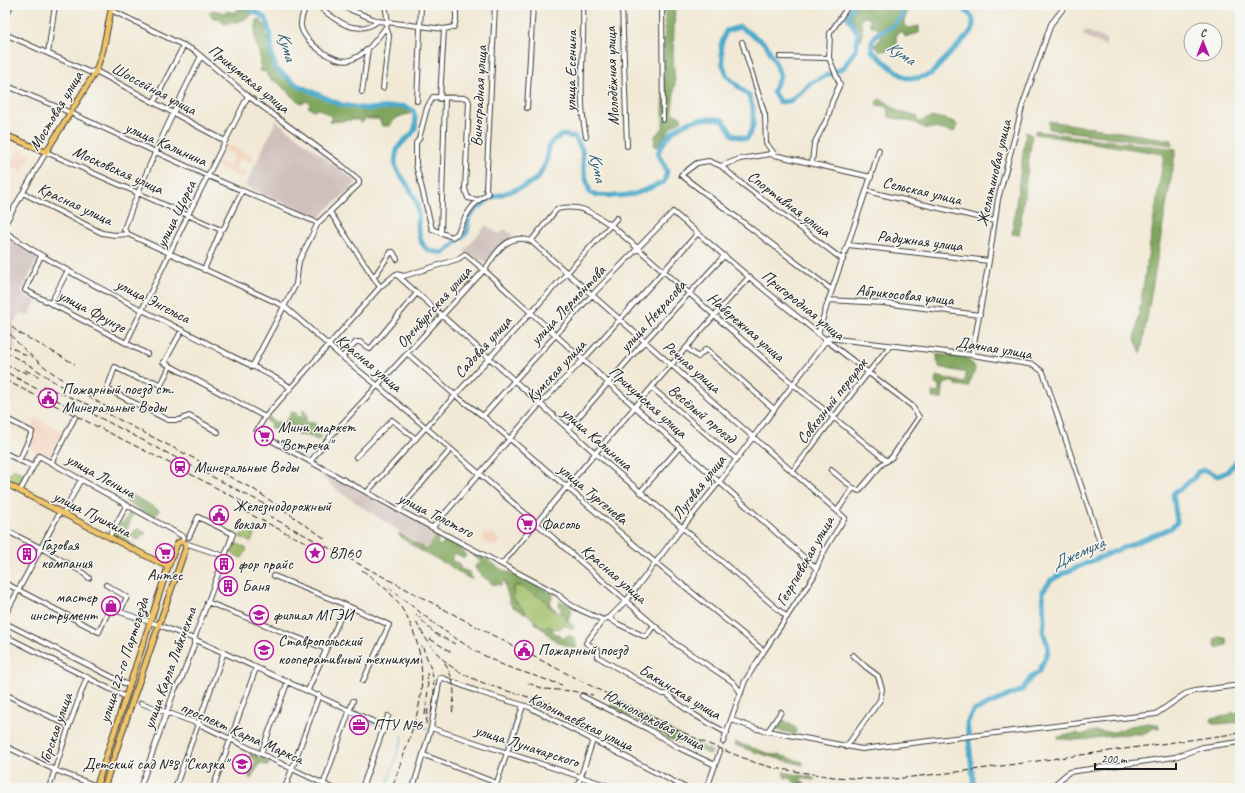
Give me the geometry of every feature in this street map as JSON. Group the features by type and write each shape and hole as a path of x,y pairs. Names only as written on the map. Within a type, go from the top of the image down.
{"main road":[{"name":"Мостовая улица","path":"46,152 96,71 103,50 111,7"},
{"name":"Московская улица","path":"7,136 46,152"},
{"name":"улица Пушкина","path":"6,486 20,491 168,567"},
{"name":"улица 22-го Партсъезда","path":"183,542 186,547 185,550 100,788 126,697 168,567 177,544 183,542"}],"street":[{"path":"5,18 11,5"},
{"path":"48,53 55,5"},
{"path":"306,5 300,24 309,41 325,54 344,61 350,61 362,54 386,27 388,22 386,5"},
{"path":"317,5 332,18 354,28 366,28 378,21"},
{"path":"339,5 378,21 444,29 454,27 456,20 456,5"},
{"path":"417,101 420,5"},
{"name":"Виноградная улица","path":"478,200 488,194 486,189 496,5"},
{"path":"527,108 533,5"},
{"name":"улица Есенина","path":"583,5 583,120 586,136"},
{"name":"Молодёжная улица","path":"622,5 627,146"},
{"path":"662,5 663,120"},
{"path":"812,163 814,144 828,117 832,102 840,84 829,58 830,33 849,5"},
{"name":"Желатиновая улица","path":"972,355 989,261 998,199 1022,107 1051,24 1066,5"},
{"name":"Прикумская улица","path":"111,7 195,51 248,96 359,180 359,184 330,212"},
{"path":"383,88 389,36 386,27"},
{"path":"441,233 444,29"},
{"name":"Шоссейная улица","path":"5,34 89,72 96,71 225,141"},
{"path":"742,42 765,114 766,143 776,155"},
{"path":"154,102 184,45"},
{"path":"362,92 368,48"},
{"path":"128,234 124,229 137,193 154,152 201,56"},
{"path":"780,57 829,58"},
{"name":"улица Калинина","path":"5,85 242,191 318,223"},
{"name":"улица Щорса","path":"126,343 248,96"},
{"path":"433,96 442,98 467,98 469,102 465,189 468,198 478,200 466,216 458,234 452,237 432,229 416,165 416,143 419,138 427,108 433,96"},
{"path":"5,145 7,136"},
{"path":"818,334 828,300 867,190 879,150"},
{"name":"Московская улица","path":"46,152 221,230"},
{"name":"Мостовая улица","path":"5,224 46,152"},
{"path":"832,290 681,175 697,163 709,161 721,166 740,159 770,154 871,177"},
{"name":"Спортивная улица","path":"721,166 741,183 843,260"},
{"name":"Сельская улица","path":"867,190 994,221"},
{"path":"204,270 221,230 224,228 242,191"},
{"name":"Красная улица","path":"23,193 102,232 114,235 128,234 284,306 677,645 734,683 741,693"},
{"name":"Набережная улица","path":"531,241 557,209 569,207 581,208 590,212 610,225 794,385 887,461"},
{"path":"252,367 296,284 300,261 318,223 330,212 380,287"},
{"name":"Пригородная улица","path":"673,212 818,334 912,406 919,417"},
{"name":"улица Лермонтова","path":"483,416 592,295 673,212"},
{"name":"Садовая улица","path":"367,492 617,218"},
{"name":"улица Энгельса","path":"5,232 41,256 252,367 280,380 291,388"},
{"name":"Кумская улица","path":"433,527 540,404 583,360 698,233"},
{"name":"Оренбургская улица","path":"310,462 328,440 484,270 504,245 511,240 520,238 531,241"},
{"name":"Речная улица","path":"531,241 837,511"},
{"name":"Радужная улица","path":"848,245 989,261"},
{"path":"374,277 391,252 393,252 397,259"},
{"name":"Прикумская улица","path":"396,274 404,276 458,259 465,254 816,568"},
{"name":"улица Фрунзе","path":"41,256 25,290 147,354"},
{"name":"улица Некрасова","path":"568,429 644,342 724,256"},
{"path":"51,303 68,270"},
{"path":"182,330 164,363 265,417 380,287 396,274"},
{"name":"улица Калинина","path":"396,274 595,453 788,617"},
{"path":"502,564 565,487 749,277"},
{"path":"342,357 356,342 360,342 370,349 417,293"},
{"name":"Абрикосовая улица","path":"828,300 883,303 980,315"},
{"name":"Дачная улица","path":"826,340 828,338 972,355 1034,365 1043,372 1102,548"},
{"name":"Луговая улица","path":"603,620 609,618 626,601 794,385 826,340"},
{"name":"Совхозный переулок","path":"792,472 890,346"},
{"path":"687,348 698,357 706,349 774,409"},
{"name":"улица Тургенева","path":"408,354 656,563 764,651"},
{"path":"170,366 161,385 153,381 139,379 115,367 107,390 168,420 178,420 190,416 218,432"},
{"name":"Весёлый проезд","path":"652,388 736,459"},
{"path":"51,463 75,416"},
{"name":"улица Толстого","path":"265,417 256,432 558,594 561,598 581,610 603,620"},
{"name":"Георгиевская улица","path":"723,742 745,681 814,576 816,568 832,538 846,518 837,511 853,488 859,491 881,465 892,457 919,417"},
{"path":"5,418 32,432 19,461"},
{"path":"356,457 392,420 416,439"},
{"path":"640,492 680,447"},
{"path":"399,510 451,449"},
{"path":"5,453 33,467 20,491"},
{"name":"улица Ленина","path":"33,467 39,456 184,537 183,542 224,556"},
{"path":"831,470 853,488"},
{"path":"5,615 40,548 81,479"},
{"path":"109,537 125,508"},
{"name":"улица Карла Либкнехта","path":"140,788 175,689 181,680 194,645 194,639 207,602 233,534 198,517 189,537"},
{"path":"5,530 40,548 82,572 89,578"},
{"path":"274,576 346,605 389,625 363,681"},
{"path":"5,583 99,632 108,612 120,612 159,625 224,652 383,726"},
{"path":"106,585 127,597 120,612"},
{"path":"207,602 326,649"},
{"path":"308,690 346,605"},
{"name":"Красная улица","path":"609,618 618,624 646,637 654,625"},
{"name":"Бакинская улица","path":"603,620 586,643 598,650 598,657 662,694 667,694 674,701 704,721 727,733"},
{"path":"5,623 130,686"},
{"path":"5,636 126,697"},
{"path":"176,788 224,652"},
{"path":"846,746 880,700 882,689 878,676 853,655"},
{"path":"213,788 256,668"},
{"name":"Горская улица","path":"49,788 87,677"},
{"name":"Колонтаевская улица","path":"431,728 440,677 479,692 523,706 555,720 686,788"},
{"path":"261,753 288,681"},
{"path":"734,683 739,684 745,681"},
{"path":"732,720 757,729 862,749 1156,714 1185,694 1194,691 1240,685"},
{"path":"5,694 69,726"},
{"path":"285,788 319,695"},
{"name":"Южнопарковая улица","path":"582,696 648,729 677,747 715,765"},
{"path":"323,786 354,701"},
{"name":"проспект Карла Маркса","path":"141,703 199,724 292,768 323,786 332,788"},
{"path":"495,788 506,752 523,706"},
{"path":"768,731 781,712"},
{"path":"362,788 383,726 388,716"},
{"path":"419,788 414,787 431,728"},
{"name":"улица Луначарского","path":"431,728 615,788"},
{"path":"577,788 593,740"},
{"path":"1038,788 1054,785 1069,772 1175,757 1203,747 1240,742"},
{"path":"5,746 55,770 100,788"},
{"path":"706,788 720,751"},
{"path":"424,755 494,782 495,788"}],"shaded area":[{"path":"1085,30 1107,40 1105,46 1083,35"},
{"path":"276,121 357,182 327,209 320,219 245,186"},
{"path":"226,144 254,157 251,163 240,158 235,168 246,173 244,179 217,166 219,161 229,166 234,155 223,149"},
{"path":"20,149 32,156 21,172 10,165"},
{"path":"486,225 499,234 505,229 513,235 486,263 480,259 477,262 464,251"},
{"path":"5,237 38,257 21,293 36,301 29,317 20,313 13,323 15,346 6,366"},
{"path":"35,419 40,420 65,433 51,459 26,447"},
{"path":"324,471 377,501 437,532 427,549 341,493 323,478 322,474"},
{"path":"490,532 496,535 495,537 500,539 497,547 484,541 482,538 485,533 488,535"}],"green space":[{"path":"232,5 239,5 253,14 243,20 224,24 219,19 213,18 209,13 213,10 233,13 239,10 238,7"},
{"path":"665,5 675,5 673,54 675,84 672,109 673,113 681,117 682,120 671,127 657,147 654,146 655,136 663,128"},
{"path":"890,5 899,10 908,10 904,21 905,27 909,28 919,26 919,33 905,37 903,32 898,32 896,37 897,45 889,50 881,51 875,46 881,37 879,29 870,25 870,19 865,16 860,21 862,27 862,39 860,39 851,17 854,6"},
{"path":"260,19 267,30 265,34 268,37 270,57 274,70 297,86 342,106 368,110 403,108 410,111 410,114 398,117 390,126 382,126 379,119 365,119 360,123 359,120 329,122 332,117 319,109 314,110 308,107 310,104 307,101 301,103 291,96 280,84 270,79 266,72 259,71 261,63 255,36 257,20"},
{"path":"879,99 885,101 899,112 917,116 917,120 920,122 933,117 955,122 957,126 956,131 952,132 934,128 925,128 916,123 889,117 889,111 884,106 877,105 876,102"},
{"path":"1049,121 1172,140 1172,145 1049,129"},
{"path":"1035,131 1176,149 1141,353 1135,339 1164,154 1035,134"},
{"path":"1026,132 1032,135 1019,235 1012,234"},
{"path":"937,354 966,358 974,365 975,370 968,387 956,385 954,382 944,384 942,399 932,398 932,392 939,393 939,386 935,384 936,376 965,383 966,373 939,367 937,362"},
{"path":"303,409 308,416 306,418 307,423 315,422 315,430 322,436 319,440 316,440 310,436 297,435 297,430 291,427 280,430 272,429 270,427 271,424 265,419 268,416 275,422 279,422 281,424 288,419 291,412 296,413 298,417 301,417 303,415"},
{"path":"13,469 26,475 20,487 5,479 5,471 11,474"},
{"path":"130,494 159,510 155,517 126,502"},
{"path":"129,513 133,515 126,531 132,534 134,531 139,529 146,533 138,540 130,535 127,541 135,546 134,549 110,537 117,523 123,523"},
{"path":"249,529 255,532 251,542 240,537 241,534 245,534"},
{"path":"399,533 427,550 437,534 439,536 437,545 443,545 445,539 447,539 458,546 466,554 465,557 462,557 454,554 452,562 456,562 460,566 460,569 469,572 472,579 414,547 403,539 398,534"},
{"path":"236,543 247,549 242,558 232,554"},
{"path":"476,553 504,571 554,594 550,601 551,606 556,610 556,612 550,608 548,602 520,586 515,586 513,589 514,601 517,602 526,613 513,607 510,603 504,581 501,585 492,584 476,570 475,567 477,564 482,563 473,555"},
{"path":"515,586 520,586 529,590 548,602 548,606 556,612 566,615 566,620 574,626 573,629 564,625 560,628 553,629 550,626 542,628 514,601 513,589"},
{"path":"560,601 569,605 572,609 568,621 566,620 566,615 561,613 561,608 559,605"},
{"path":"535,620 542,628 550,626 555,634 559,634 563,639 568,635 574,638 577,646 576,648 564,645 555,640 534,622"},
{"path":"1219,637 1226,638 1227,645 1216,648 1214,639"},
{"path":"612,704 627,708 662,726 667,731 671,731 711,751 711,754 710,755 699,749 689,747 670,739 656,730 611,707"},
{"path":"1240,712 1240,722 1214,724 1211,721 1212,718"},
{"path":"780,717 797,729 795,734 772,729"},
{"path":"1148,723 1159,725 1159,728 1153,728 1144,734 1129,734 1078,740 1058,739 1058,737 1077,733 1081,735 1094,731 1115,732 1130,726"},
{"path":"735,742 773,755 779,755 803,762 803,765 752,751 735,745"},
{"path":"250,754 270,761 268,766 259,764 251,779 248,775 256,761 250,757"},
{"path":"783,772 815,779 801,778 800,780 805,784 796,784 790,778 785,778"}],"waterway":[{"name":"Кума","path":"244,5 266,19 270,35 272,56 276,69 297,85 342,105 368,109 403,106 413,110 416,120 415,127 413,132 398,149 395,164 397,171 411,190 417,204 421,241 428,250 444,253 467,232 469,216 489,199 525,186 538,178 547,161 548,148 552,141 562,135 575,137 582,150 584,171 590,193 597,195 619,196 635,194 664,182 667,171 658,153 669,135 684,124 702,119 723,120 733,135 747,139 753,127 753,108 749,96 727,76 723,65 721,45 726,31 740,27 766,44 780,76 773,92 780,102 790,101 812,82 843,68 856,49 858,34 848,17 853,5"},
{"name":"Кума","path":"901,5 902,16 893,26 878,33 872,41 872,51 906,78 919,78 931,74 972,31 973,21 971,15 958,5"},
{"name":"Джемуха","path":"974,788 967,723 973,711 1022,690 1032,676 1039,672 1048,651 1048,646 1043,632 1043,591 1051,580 1064,573 1171,528 1177,522 1173,494 1193,479 1198,472 1205,470 1218,476 1227,472 1240,457"},
{"path":"505,749 519,709"},
{"path":"351,715 374,724"},
{"path":"419,726 429,729"},
{"path":"386,788 403,736"}],"railway":[{"path":"5,321 19,333 75,364"},
{"path":"5,327 26,351 40,363 70,385 114,411"},
{"path":"5,344 27,356"},
{"path":"5,352 31,366 59,385 72,391"},
{"path":"5,365 29,374"},
{"path":"25,370 40,377"},
{"path":"8,373 71,408"},
{"path":"5,380 179,468 513,646 650,716 701,741 756,763 774,768 833,777 894,779 965,771 1240,733"},
{"path":"43,386 112,416 255,490 327,540"},
{"path":"68,401 272,508"},
{"path":"244,511 292,536 318,547"},
{"path":"362,570 388,591 407,617 418,647 421,663 421,694 418,710 392,788"},
{"path":"388,587 440,628 475,651 505,666 562,685"},
{"path":"416,614 434,633 455,644"},
{"path":"416,622 433,648 443,660 455,669 478,681 551,703"},
{"path":"430,639 451,652"},
{"path":"422,646 432,672 433,679 434,695 431,715"},
{"path":"445,663 449,670 454,689 452,715"},
{"path":"425,715 428,690 427,671"},
{"path":"528,683 544,689 572,691 593,695"},
{"path":"426,724 428,709"}],"place":[{"name":"Пожарный поезд ст. Минеральные Воды","path":"48,398"},
{"name":"Мини маркет \"Встреча\"","path":"264,436"},
{"name":"Минеральные Воды","path":"180,467"},
{"name":"Железнодорожный вокзал","path":"219,515"},
{"name":"Фасоль","path":"527,524"},
{"name":"Антес","path":"165,553"},
{"name":"ВЛ60","path":"315,553"},
{"name":"Газовая компания","path":"27,554"},
{"name":"фор прайс","path":"224,564"},
{"name":"Баня","path":"228,586"},
{"name":"мастер инструмент","path":"111,606"},
{"name":"филиал МГЭИ","path":"259,615"},
{"name":"Ставропольский кооперативный техникум","path":"264,650"},
{"name":"Пожарный поезд","path":"524,650"},
{"name":"ПТУ №6","path":"359,725"},
{"name":"Детский сад №8 \"Сказка\"","path":"242,764"}]}
